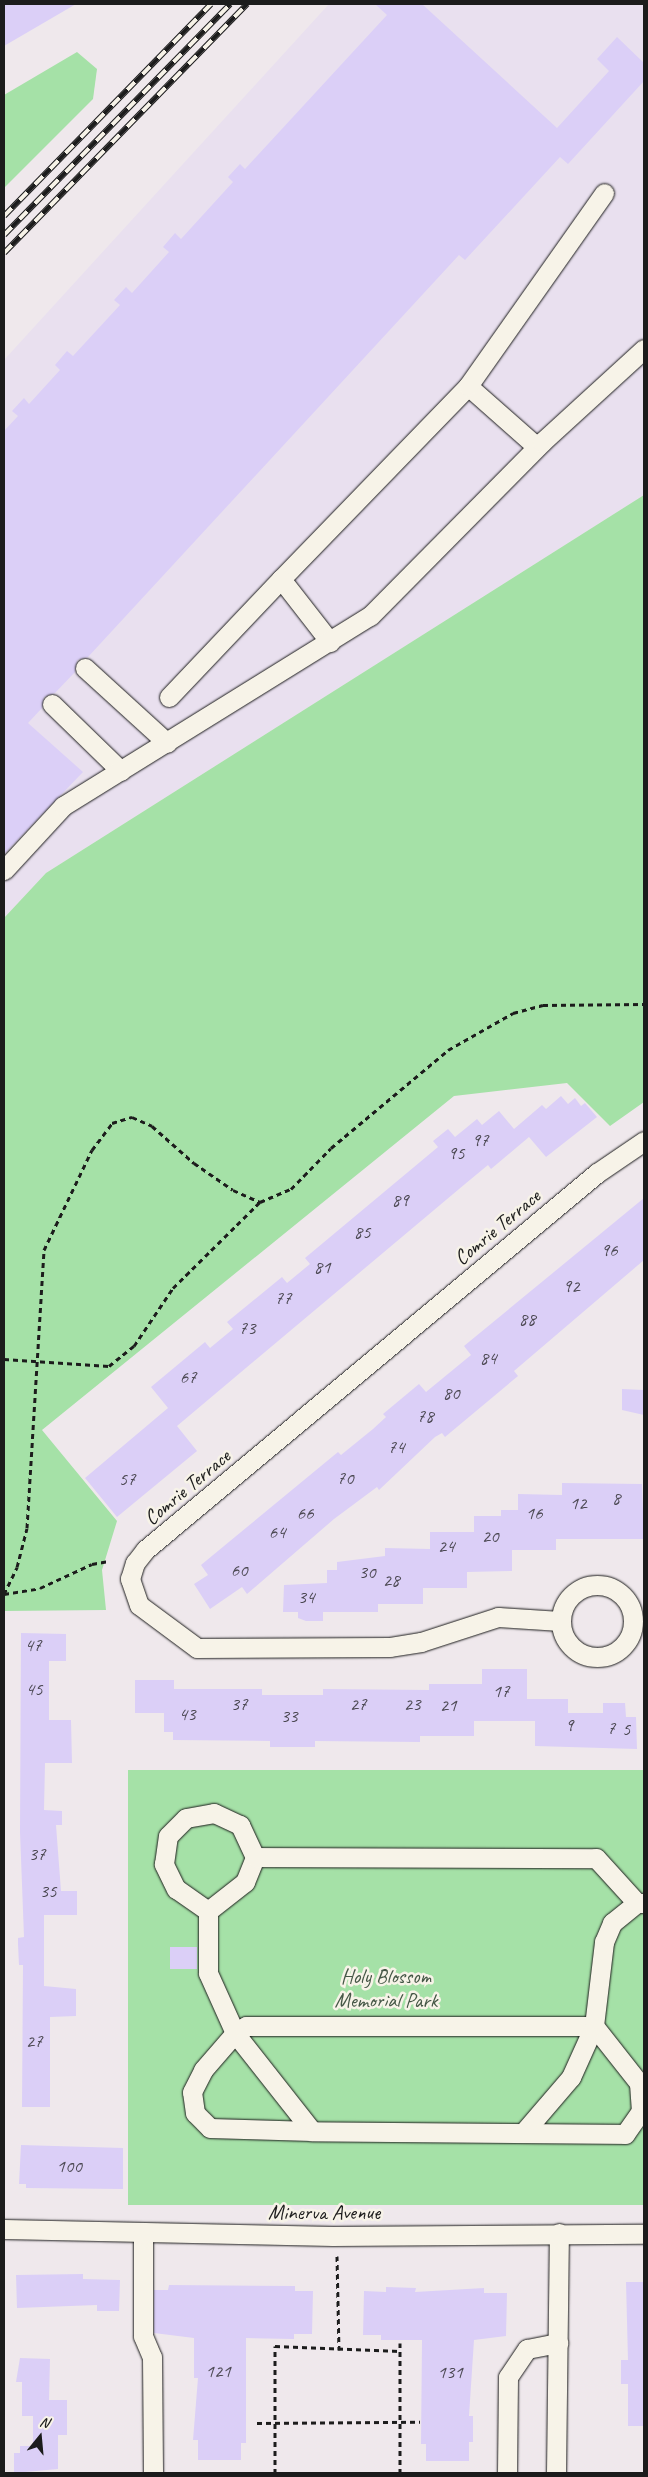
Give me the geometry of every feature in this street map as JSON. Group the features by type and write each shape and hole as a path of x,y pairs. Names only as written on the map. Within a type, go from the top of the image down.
{"street":[{"path":"169,697 468,386 604,193"},
{"path":"4,870 63,806 370,616 537,447 644,349"},
{"path":"468,386 537,447"},
{"path":"281,579 330,642"},
{"path":"85,668 167,743"},
{"path":"52,704 121,771"},
{"name":"Comrie Terrace","path":"560,1621 498,1617 421,1642 390,1647 197,1648 139,1605 131,1575 145,1550 597,1173 644,1141"},
{"path":"593,1585 618,1592 638,1612 629,1639 614,1653 594,1658 570,1646 560,1621 570,1597 593,1585"},
{"path":"214,1813 240,1825 254,1857 245,1882 208,1911 176,1889 164,1864 168,1836 186,1818 214,1813"},
{"path":"254,1857 596,1858 640,1903 612,1923 604,1942 594,2026 571,2077 523,2132"},
{"path":"208,1911 208,1973 235,2033 312,2130"},
{"path":"246,2026 594,2026 639,2084 641,2111 625,2134 223,2130 210,2128 195,2113 192,2092 200,2077 235,2033 246,2026"},
{"name":"Minerva Avenue","path":"4,2229 333,2236 559,2233 644,2234"},
{"path":"143,2232 143,2336 152,2357 153,2473"},
{"path":"556,2473 559,2233"},
{"path":"507,2473 508,2377 527,2349 558,2342"}],"path":[{"path":"4,1359 109,1366 134,1346 173,1288 260,1202 291,1189 331,1148 448,1050 513,1013 543,1005 644,1004"},
{"path":"4,1594 17,1567 27,1528 44,1250 92,1150 112,1123 132,1117 152,1126 194,1163 233,1190 260,1202"},
{"path":"4,1594 40,1588 92,1564 109,1561"},
{"path":"338,2256 339,2350"},
{"path":"400,2342 400,2473"},
{"path":"275,2473 275,2346 400,2351"},
{"path":"257,2423 420,2422"}],"shaded area":[{"path":"329,4 644,4 644,495 46,873 4,918 4,360"}],"green space":[{"path":"77,52 97,69 93,99 4,188 4,95"},
{"path":"644,495 644,1102 610,1126 567,1083 454,1096 42,1430 117,1521 102,1570 106,1610 4,1611 4,918 46,873"},
{"name":"Holy Blossom Memorial Park","path":"128,1770 644,1770 644,2205 128,2205"}],"building":[{"path":"4,4 76,4 4,46"},
{"path":"375,4 422,4 557,128 609,71 597,59 617,37 644,63 644,81 568,164 560,157 465,260 459,255 88,657 77,660 75,672 55,693 44,697 42,708 28,723 83,772 4,854 4,431 18,416 12,411 24,398 29,404 60,370 55,365 67,351 73,356 120,305 114,300 126,287 132,293 169,252 163,247 175,233 181,239 233,182 228,177 240,164 245,169 387,15"},
{"path":"561,1096 568,1104 575,1098 581,1106 585,1103 597,1117 546,1157 529,1137 491,1169 488,1165 465,1184 177,1426 197,1451 117,1517 85,1478 168,1408 151,1387 205,1342 210,1348 233,1329 227,1322 282,1277 287,1283 310,1264 305,1258 438,1147 433,1141 448,1129 455,1137 477,1119 482,1125 499,1111 514,1129 542,1105 546,1109"},
{"path":"644,1198 644,1260 514,1371 518,1376 445,1437 442,1433 435,1437 379,1490 377,1487 334,1519 247,1594 242,1587 210,1609 194,1584 208,1575 201,1565 338,1452 341,1455 373,1429 386,1417 383,1414 419,1384 426,1392 471,1355 464,1346"},
{"path":"622,1389 644,1390 644,1415 622,1410"},
{"path":"562,1483 642,1484 644,1539 556,1539 556,1550 512,1550 512,1571 467,1572 467,1588 423,1588 423,1604 378,1604 378,1612 323,1612 323,1621 306,1621 298,1618 298,1612 283,1612 284,1585 327,1583 327,1570 337,1570 337,1562 385,1556 385,1548 430,1549 430,1532 474,1532 474,1516 501,1516 501,1510 518,1510 518,1494 562,1495"},
{"path":"21,1633 66,1634 66,1661 49,1661 49,1720 71,1720 72,1763 45,1763 44,1810 62,1811 62,1825 56,1825 61,1891 77,1891 77,1915 44,1915 44,1986 76,1989 76,2016 50,2017 50,2107 22,2107 23,1965 19,1965 18,1944 18,1938 24,1937 20,1832"},
{"path":"482,1669 527,1669 527,1699 568,1699 568,1713 603,1713 603,1703 625,1703 626,1717 636,1717 637,1749 535,1746 535,1721 474,1721 474,1736 420,1736 420,1742 315,1741 315,1747 270,1747 270,1741 173,1740 173,1732 164,1732 164,1713 135,1713 135,1680 174,1680 174,1689 262,1689 262,1695 323,1695 323,1689 429,1690 429,1684 482,1684"},
{"path":"170,1947 197,1947 197,1969 170,1969"},
{"path":"21,2145 123,2148 123,2189 26,2188 26,2184 19,2184"},
{"path":"83,2274 83,2279 120,2280 119,2311 97,2311 97,2305 17,2308 16,2275"},
{"path":"626,2282 644,2282 644,2426 628,2426 628,2384 621,2384 621,2360 628,2360"},
{"path":"169,2285 295,2286 295,2291 313,2291 312,2334 294,2334 294,2339 246,2338 246,2443 241,2443 241,2460 198,2460 198,2440 193,2440 198,2378 194,2378 194,2338 154,2333 154,2290 168,2290"},
{"path":"386,2287 416,2288 415,2292 484,2288 484,2293 507,2293 506,2336 474,2340 469,2416 473,2416 473,2442 469,2442 469,2461 426,2461 426,2444 421,2444 422,2340 381,2340 381,2335 363,2335 364,2291 386,2292"},
{"path":"20,2358 50,2359 49,2400 67,2400 67,2435 58,2435 58,2469 14,2473 14,2453 20,2453 20,2446 33,2446 33,2416 22,2416 22,2382 16,2382"}],"railway":[{"path":"4,216 211,4"},
{"path":"4,235 230,4"},
{"path":"4,253 247,4"}]}
